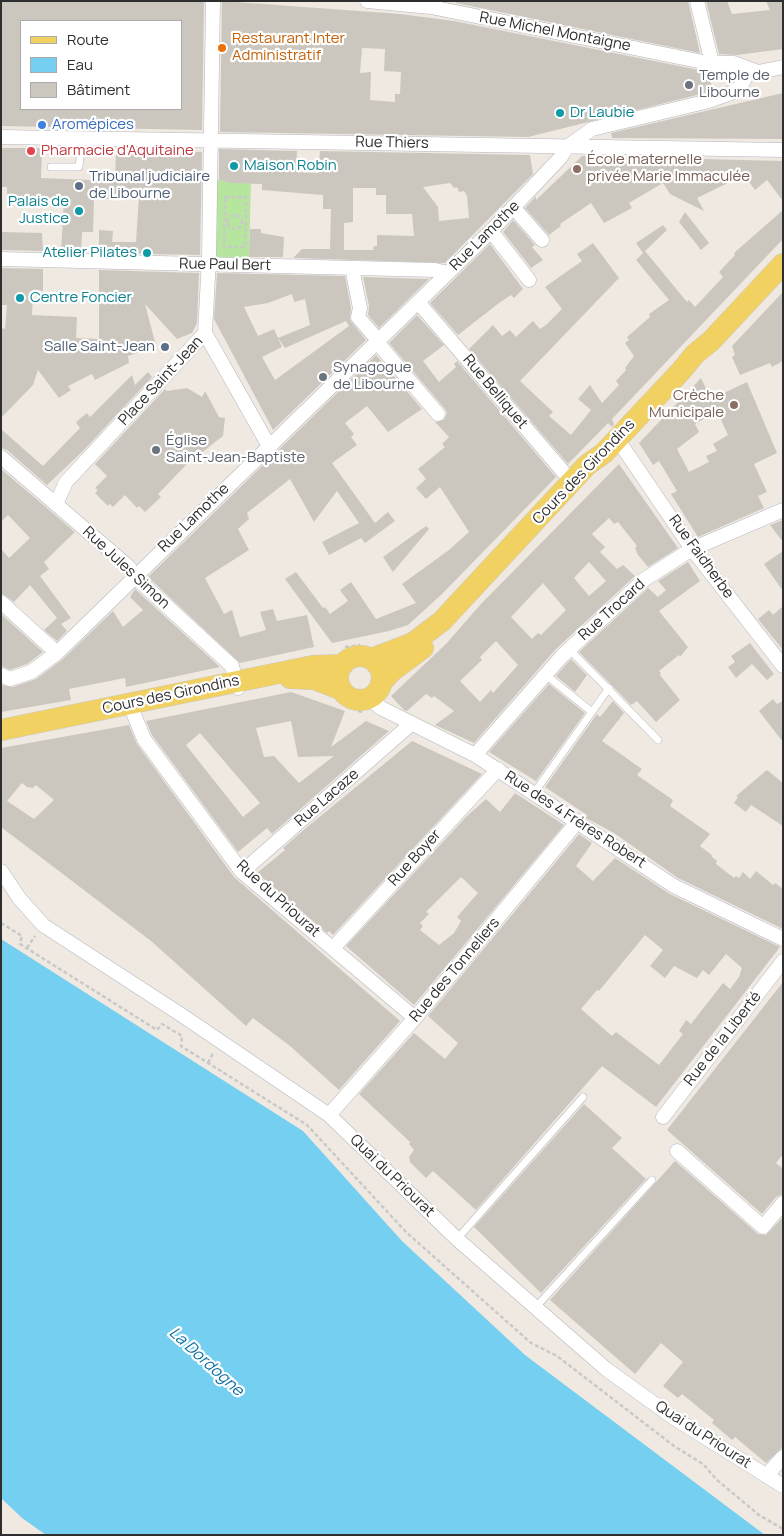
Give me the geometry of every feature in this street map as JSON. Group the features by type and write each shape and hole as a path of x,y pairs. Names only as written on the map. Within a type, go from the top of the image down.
{"main road":[{"name":"Cours des Girondins","path":"1,738 132,710 313,666 342,656 346,660 369,651 397,650 432,630 586,465 604,453 681,372 695,354 711,341 783,264"},
{"name":"Cours des Girondins","path":"1,730 237,684 294,677 314,679 340,689 353,699 375,690 392,671 431,641 622,446 783,277"},
{"path":"369,651 380,669 375,690"},
{"path":"340,689 337,676 342,656"}],"street":[{"path":"205,333 213,1"},
{"name":"Rue Michel Montaigne","path":"367,1 431,7 712,63 734,63 758,72 783,67"},
{"path":"698,1 712,63"},
{"name":"Rue Lamothe","path":"1,675 10,679 30,672 56,653 270,446 376,340 491,231 561,157 567,147 592,129 708,101 731,93 740,87 750,70"},
{"path":"598,128 596,135 602,147"},
{"name":"Rue Thiers","path":"1,137 537,144 567,147 783,150"},
{"path":"513,207 542,240"},
{"path":"491,231 529,280"},
{"name":"Rue Paul Bert","path":"1,259 435,270 448,273"},
{"path":"352,268 360,308 358,317 438,414"},
{"name":"Rue Belliquet","path":"418,302 572,482"},
{"name":"Place Saint-Jean","path":"56,504 66,482 205,333 270,446"},
{"name":"Rue Faidherbe","path":"622,446 692,548 783,666"},
{"name":"Rue Jules Simon","path":"1,457 129,566 134,576 232,666 237,684"},
{"name":"Rue Trocard","path":"475,755 569,649 645,579 692,548 783,510"},
{"path":"1,602 56,653"},
{"name":"Rue des 4 Frères Robert","path":"375,690 381,708 475,755 578,821 674,886 783,939"},
{"name":"Rue du Priourat","path":"132,710 144,739 242,872 415,1018"},
{"name":"Rue Lacaze","path":"242,872 411,724"},
{"name":"Rue Boyer","path":"333,948 498,769"},
{"name":"Rue des Tonneliers","path":"328,1115 415,1018 578,821"},
{"name":"Quai du Priourat","path":"1,871 19,898 43,925 184,1016 328,1115 458,1239 606,1369 674,1418 783,1486"},
{"name":"Rue de la Liberté","path":"663,1117 783,961"},
{"path":"677,1151 763,1227 783,1203"},
{"path":"766,1476 783,1457"}],"lane":[{"path":"51,167 79,167 82,139"},
{"path":"569,649 658,740"},
{"path":"546,675 592,712"},
{"path":"534,793 609,688"},
{"path":"458,1239 583,1097"},
{"path":"535,1308 652,1180"}],"path":[{"path":"244,223 238,215 229,218 228,222 229,227 237,230 244,223 246,197 226,197 224,247 245,247 244,223"},
{"path":"342,656 369,651"},
{"path":"1,924 22,936 20,944 157,1030 162,1024 182,1036 181,1046 308,1125 406,1232 531,1343 557,1356 674,1446 703,1464 717,1480 759,1515 783,1529"}],"green space":[{"path":"217,180 229,180 230,183 251,180 249,259 215,258"}],"water":[{"name":"La Dordogne","path":"1,939 303,1131 402,1241 525,1355 765,1535 46,1535 22,1518 1,1498"}],"building":[{"path":"1,1 204,1 202,130 1,126"},
{"path":"222,1 400,14 454,21 709,72 712,89 705,93 528,137 220,132","holes":["362,48 385,49 384,71 401,72 400,94 395,94 395,102 370,100 371,72 360,73"]},
{"path":"457,1 688,1 700,53 456,3"},
{"path":"706,1 727,1 732,14 770,10 766,1 783,1 783,49 737,55 719,54"},
{"path":"783,93 783,139 612,138 611,133"},
{"path":"1,148 42,148 41,178 115,181 116,149 202,152 200,255 99,253 99,230 113,231 112,242 136,242 139,194 109,194 109,199 94,199 93,232 82,232 81,252 61,252 64,198 42,198 42,204 7,204 7,187 1,187"},
{"path":"219,149 297,151 296,172 318,173 320,151 530,155 533,174 445,263 293,258 302,249 330,249 331,209 323,209 323,195 262,190 262,184 230,183 219,180","holes":["450,183 454,188 457,187 459,192 464,191 467,196 469,218 439,221 438,207 423,187","353,188 376,188 376,195 386,195 386,214 412,214 414,236 377,235 377,246 374,246 373,250 344,250 344,223 353,222"]},
{"path":"582,156 783,161 783,201 767,180 755,190 745,176 736,184 734,180 697,198 704,211 670,194 663,183 629,203 632,208 604,223 591,203 560,224 561,226 549,235 525,208 536,196 536,200"},
{"path":"783,210 783,239 612,419 614,424 612,427 608,423 568,464 469,349 493,325 502,336 510,330 516,337 533,321 540,329 546,325 562,309 545,287 582,261 577,254 593,243 619,278 520,381 553,412 549,416 571,435 591,410 578,399 590,385 602,403 619,385 616,381 626,370 625,368 634,356 625,343 629,340 627,337 650,317 649,314 669,300 636,260 643,253 636,243 663,225 667,230 645,251 687,302 689,300 695,307 723,277 719,272 735,255 734,253"},
{"path":"685,212 709,243 701,250 679,222"},
{"path":"513,220 535,245 532,247 543,260 531,268 503,232"},
{"path":"250,229 261,229 261,233 284,237 283,257 249,257"},
{"path":"1,232 42,233 43,251 1,250"},
{"path":"490,244 523,289 514,298 511,295 499,303 458,335 430,303"},
{"path":"1,268 43,269 43,291 33,290 32,315 77,317 76,338 99,339 99,270 199,273 197,323 192,333 177,339 145,304 156,346 128,356 129,363 95,380 92,374 68,386 71,390 59,398 38,370 33,385 1,418 1,328 5,329 7,305 1,305"},
{"path":"217,273 345,276 351,308 350,320 366,340 273,430 214,319","holes":["292,294 294,302 305,299 310,325 278,338 274,329 258,336 244,307 268,303","346,321 349,326 275,380 262,357 282,347 278,338 285,348"]},
{"path":"363,277 429,279 379,328 368,315 369,306"},
{"path":"783,292 783,361 772,367 770,363 740,375 732,357 735,355 732,346"},
{"path":"417,315 444,345 423,361 439,382 456,367 454,364 457,361 556,477 442,594 408,625 332,643 285,579 296,572 323,608 325,607 330,614 348,601 340,590 351,582 376,619 416,603 402,584 449,550 469,532 440,487 426,499 416,488 426,479 418,469 445,447 442,444 449,437 435,422 444,420 447,413 445,409 389,343"},
{"path":"376,355 422,409 388,432 367,406 345,423 354,434 351,437 357,445 332,463 375,523 388,512 395,521 365,543 361,538 329,555 322,542 359,523 337,491 314,522 290,479 247,513 249,519 238,529 249,550 205,578 224,614 232,610 240,637 266,630 260,612 273,609 277,621 307,615 314,647 240,663 148,577"},
{"path":"148,372 152,377 83,451 47,485 7,450 1,448 1,429 43,466 80,428 76,422 87,413 90,417 132,375 135,385"},
{"path":"701,378 711,399 747,382 777,453 754,464 767,492 758,496 764,508 698,537 671,494 677,491 659,461 653,465 639,443","holes":["717,411 728,435 713,444 717,451 706,456 709,462 689,472 677,449 699,432 695,424"]},
{"name":"Église Saint-Jean-Baptiste","path":"187,388 202,397 205,391 219,417 225,418 223,436 187,464 158,494 161,497 145,512 139,506 137,508 125,495 113,507 110,504 108,506 95,493 98,490 95,488 107,476 95,464 165,389 167,391"},
{"path":"619,464 678,548 648,567 638,555 635,548 637,546 618,522 614,524 609,518 592,534 605,547 600,552 617,569 623,565 635,576 555,650 474,743 435,725 454,711 434,696 432,698 426,694 407,711 391,696 446,644 480,605","holes":["589,562 606,581 589,596 574,578","543,583 566,610 541,635 538,633 532,639 511,617","496,641 518,665 493,693 491,690 480,702 460,681 482,660 480,657"]},
{"path":"1,469 75,532 44,562 49,569 40,576 71,618 61,624 67,631 57,641 44,630 57,618 30,585 14,602 1,593 1,549 9,558 30,538 8,515 1,522"},
{"path":"783,520 783,542 770,525"},
{"path":"426,526 429,529 393,572 383,557"},
{"path":"783,551 783,591 764,564"},
{"path":"688,562 700,581 659,611 688,647 680,657 679,655 659,671 660,675 680,700 656,722 637,701 631,705 579,652 648,588 658,597 666,590 658,581"},
{"path":"135,589 220,667 126,687 125,678 69,689 71,700 1,712 1,685 13,687 36,679 63,659 113,611 123,627 143,610 130,597"},
{"path":"783,606 783,650 758,619 769,610 773,615"},
{"path":"1,614 43,652 27,664 10,670 1,666"},
{"path":"750,643 774,674 767,680 752,664 736,678 728,667 735,662 731,656"},
{"path":"571,659 587,675 575,692 556,676"},
{"path":"549,684 585,713 536,781 489,752"},
{"path":"291,692 345,711 331,747 366,721 389,731 272,834 267,828 238,852 152,735 146,721","holes":["291,721 298,757 334,756 299,783 274,756 264,757 256,728","200,733 260,803 243,817 186,745"]},
{"path":"773,699 777,704 783,701 783,742 759,711"},
{"path":"613,701 624,713 602,741 642,769 637,775 673,800 670,806 710,834 700,846 712,855 717,861 716,864 734,878 736,876 739,878 743,872 750,879 756,871 773,885 775,883 783,889 783,929 678,878 614,833 586,818 587,815 545,787 597,714 600,717"},
{"path":"129,725 137,744 234,877 400,1021 339,1090 290,1046 253,1018 246,1026 151,941 1,827 1,748","holes":["22,783 27,787 33,788 36,785 54,800 34,819 7,801"]},
{"path":"412,741 482,774 333,935 329,931 327,933 257,873 285,850 283,848 306,828"},
{"path":"767,770 783,783 783,826 751,805 746,812 734,803 738,797 736,796"},
{"path":"515,793 564,825 414,1005 346,946 466,817 486,799 500,812","holes":["461,877 478,893 457,917 461,921 454,933 439,945 420,930 423,926 420,923 429,914 426,912"]},
{"path":"579,834 592,843 576,866 593,881 615,858 670,894 780,947 656,1107 602,1066 476,1210 433,1171 426,1178 410,1162 409,1157 414,1150 409,1144 410,1142 359,1094 414,1033 445,1059 458,1043 428,1016","holes":["645,935 663,950 650,966 665,978 674,966 697,978 703,970 709,975 726,954 742,968 739,977 730,989 723,983 691,1024 686,1020 679,1031 683,1034 659,1065 616,1032 612,1036 581,1009 597,990 599,991"]},
{"path":"783,982 783,1154 776,1163 783,1169 783,1194 776,1197 762,1214 667,1130"},
{"path":"584,1104 622,1138 612,1148 646,1179 541,1293 474,1227"},
{"path":"675,1161 758,1234 766,1235 783,1217 783,1447 766,1463 735,1437 732,1440 712,1423 714,1420 682,1394 678,1398 663,1386 683,1362 661,1343 635,1374 550,1300"}],"place":[{"name":"Restaurant Inter Administratif","path":"222,48"},
{"name":"Temple de Libourne","path":"689,85"},
{"name":"Dr Laubie","path":"560,113"},
{"name":"Aromépices","path":"42,125"},
{"name":"Pharmacie d'Aquitaine","path":"31,151"},
{"name":"Maison Robin","path":"234,166"},
{"name":"École maternelle privée Marie Immaculée","path":"577,169"},
{"name":"Tribunal judiciaire de Libourne","path":"79,186"},
{"name":"Palais de Justice","path":"79,211"},
{"name":"Atelier Pilates","path":"147,253"},
{"name":"Centre Foncier","path":"20,298"},
{"name":"Salle Saint-Jean","path":"165,347"},
{"name":"Synagogue de Libourne","path":"323,377"},
{"name":"Crèche Municipale","path":"734,405"},
{"name":"Église Saint-Jean-Baptiste","path":"156,450"}]}
